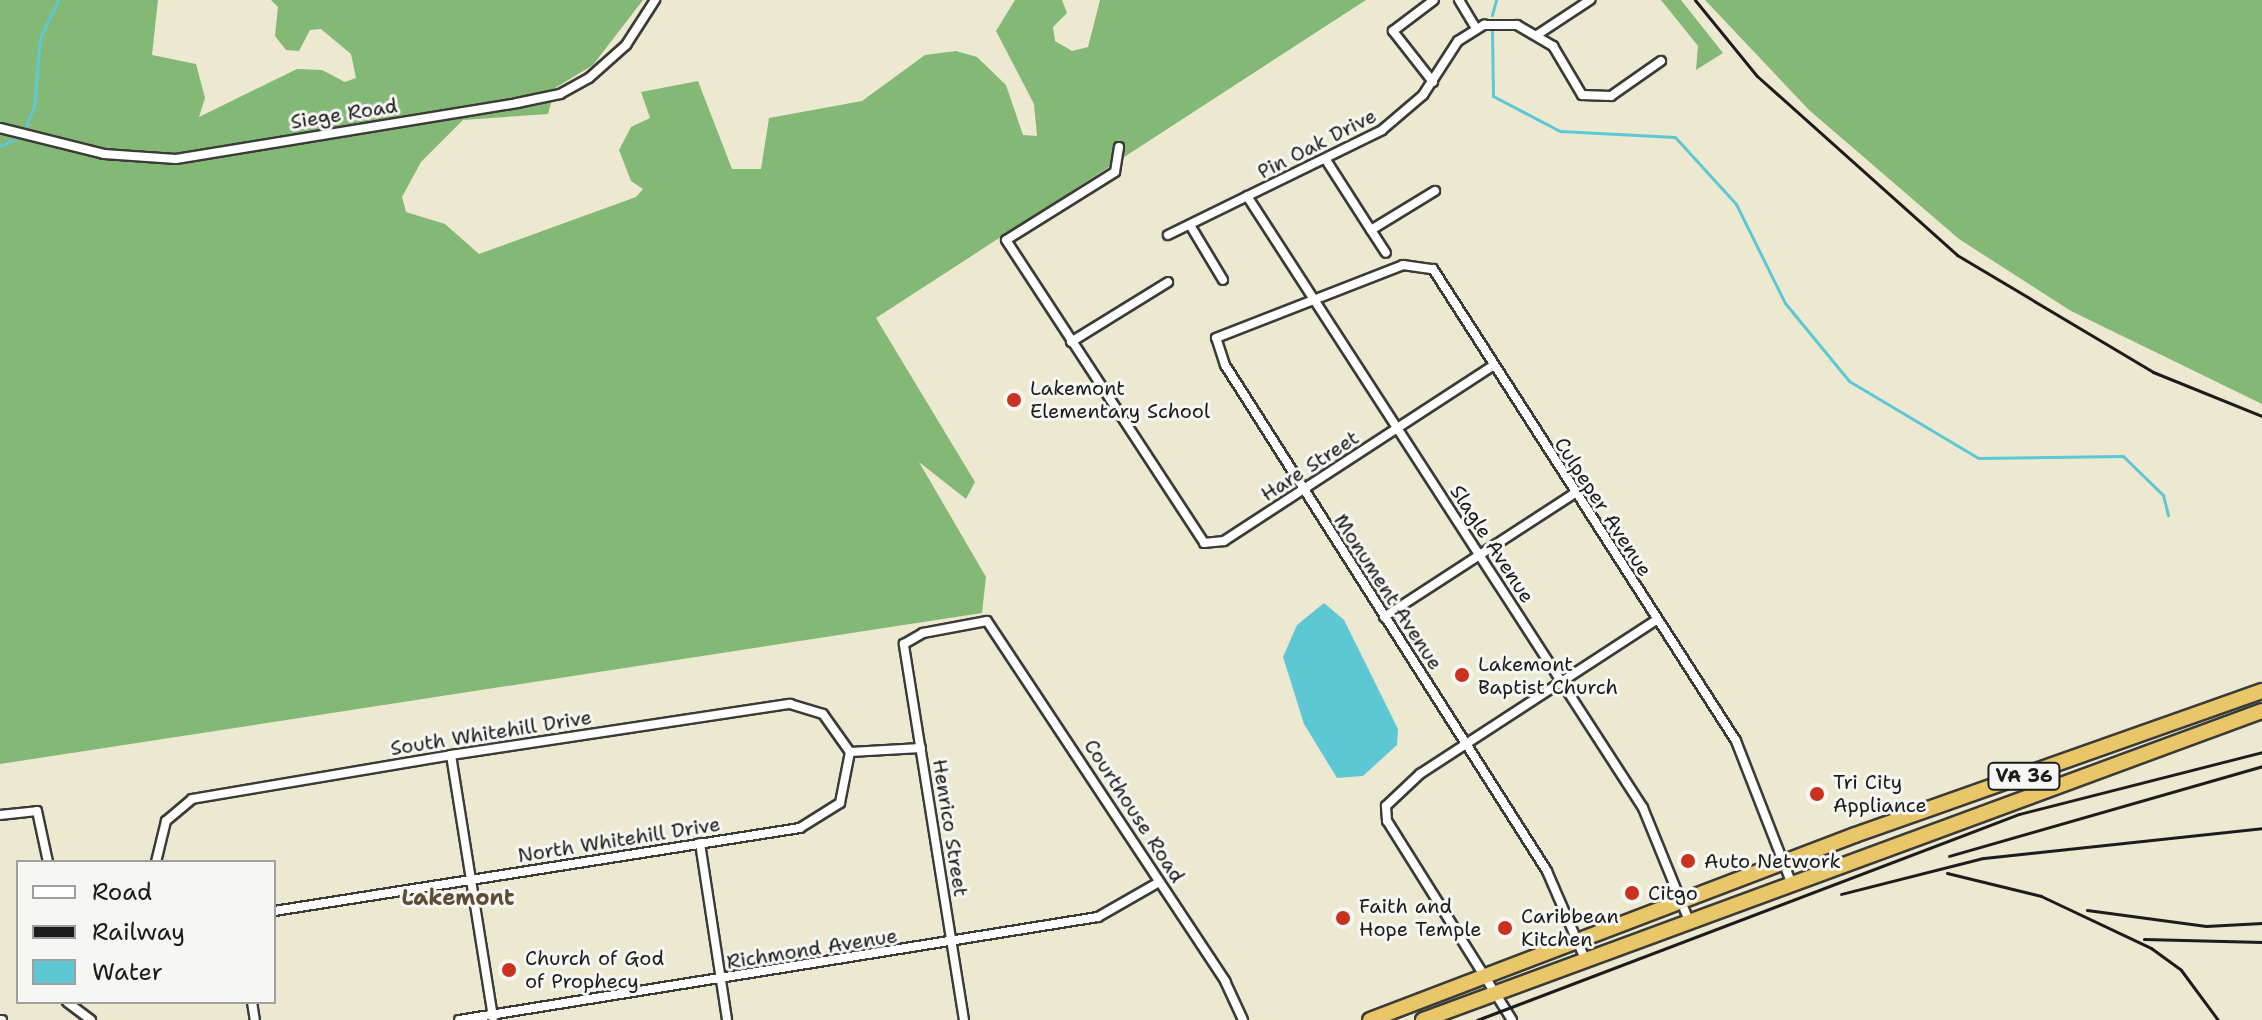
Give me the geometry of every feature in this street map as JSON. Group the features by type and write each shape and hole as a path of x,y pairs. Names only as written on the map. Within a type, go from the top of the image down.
{"highway":[{"name":"VA 36","path":"1370,1020 1786,862 2262,691"},
{"name":"VA 36","path":"1423,1020 2262,711"}],"street":[{"name":"Siege Road","path":"0,128 153,160 517,103 560,94 589,78 626,45 655,0"},
{"path":"1433,82 1393,31 1434,0"},
{"path":"1459,0 1476,28 1505,23 1537,35 1565,59 1582,95 1611,96 1661,61"},
{"path":"1537,35 1590,0"},
{"name":"Pin Oak Drive","path":"1168,235 1326,160 1400,118 1476,28"},
{"path":"1119,147 1115,172 1006,240 1071,342 1168,282"},
{"path":"1326,160 1386,253"},
{"path":"1371,230 1435,191"},
{"name":"Slagle Avenue","path":"1247,196 1648,816 1689,921"},
{"path":"1190,225 1223,280"},
{"name":"Culpeper Avenue","path":"1315,299 1423,263 1739,747 1786,862 1791,882"},
{"name":"Monument Avenue","path":"1315,299 1214,342 1303,489 1547,871 1585,959"},
{"name":"Hare Street","path":"1071,342 1163,482 1210,545 1303,489 1492,366"},
{"path":"1384,617 1575,493"},
{"path":"1512,1020 1498,992 1387,821 1389,799 1466,743 1656,620"},
{"name":"Courthouse Road","path":"906,640 991,623 1159,882 1243,1020"},
{"name":"Henrico Street","path":"906,640 964,1020"},
{"name":"South Whitehill Drive","path":"156,860 166,821 192,799 451,755 790,704 823,714 850,752"},
{"path":"850,752 921,748"},
{"name":"North Whitehill Drive","path":"276,911 700,843 821,819 846,792 850,752"},
{"path":"451,755 493,1017"},
{"path":"0,815 19,812 40,815 48,860"},
{"path":"700,843 727,1020"},
{"name":"Richmond Avenue","path":"459,1020 493,1017 1098,917 1159,882"},
{"path":"69,1004 91,1020"}],"green space":[{"path":"0,0 158,0 152,55 196,64 205,98 199,117 297,69 322,70 345,82 356,78 351,54 321,29 310,30 299,51 286,50 275,36 278,7 271,0 643,0 593,65 555,88 548,114 463,120 421,162 402,197 406,212 445,224 479,254 636,197 643,189 631,181 619,150 631,127 650,118 641,92 698,81 732,169 761,169 769,118 862,101 925,55 956,51 977,57 1006,85 1023,135 1037,136 1034,104 996,31 1015,0 1062,0 1067,13 1053,27 1055,41 1072,51 1088,47 1100,0 1366,0 876,318 975,482 966,499 919,462 986,577 982,613 0,764"},
{"path":"1661,0 1681,0 1723,53 1696,70 1698,46"},
{"path":"1705,0 2262,0 2262,404 2071,311 1959,239 1809,110"}],"water":[{"path":"1324,603 1344,620 1398,729 1397,745 1363,776 1337,778 1304,724 1283,657 1297,625"}],"waterway":[{"path":"0,146 22,136 34,107 40,38 58,0"},
{"path":"1492,15 1496,0"},
{"path":"1492,31 1493,96 1560,131 1675,137 1736,204 1785,303 1849,381 1978,458 2123,456 2163,495 2168,515"}],"railway":[{"path":"1695,0 1757,76 1957,255 2153,372 2262,416"},
{"path":"1477,1020 2019,814 2262,752"},
{"path":"1949,856 2262,766"},
{"path":"1841,894 1983,858 2262,828"},
{"path":"1947,873 2041,896 2151,948 2181,970 2218,1020"},
{"path":"2087,910 2206,926 2262,923"},
{"path":"2144,939 2262,942"}],"place":[{"name":"Lakemont Elementary School","path":"1014,400"},
{"name":"Lakemont Baptist Church","path":"1462,675"},
{"name":"Tri City Appliance","path":"1817,794"},
{"name":"Auto Network","path":"1688,861"},
{"name":"Citgo","path":"1632,893"},
{"name":"Faith and Hope Temple","path":"1343,918"},
{"name":"Caribbean Kitchen","path":"1505,928"},
{"name":"Church of God of Prophecy","path":"509,970"}],"district":[{"name":"Lakemont","path":"458,898"}]}
